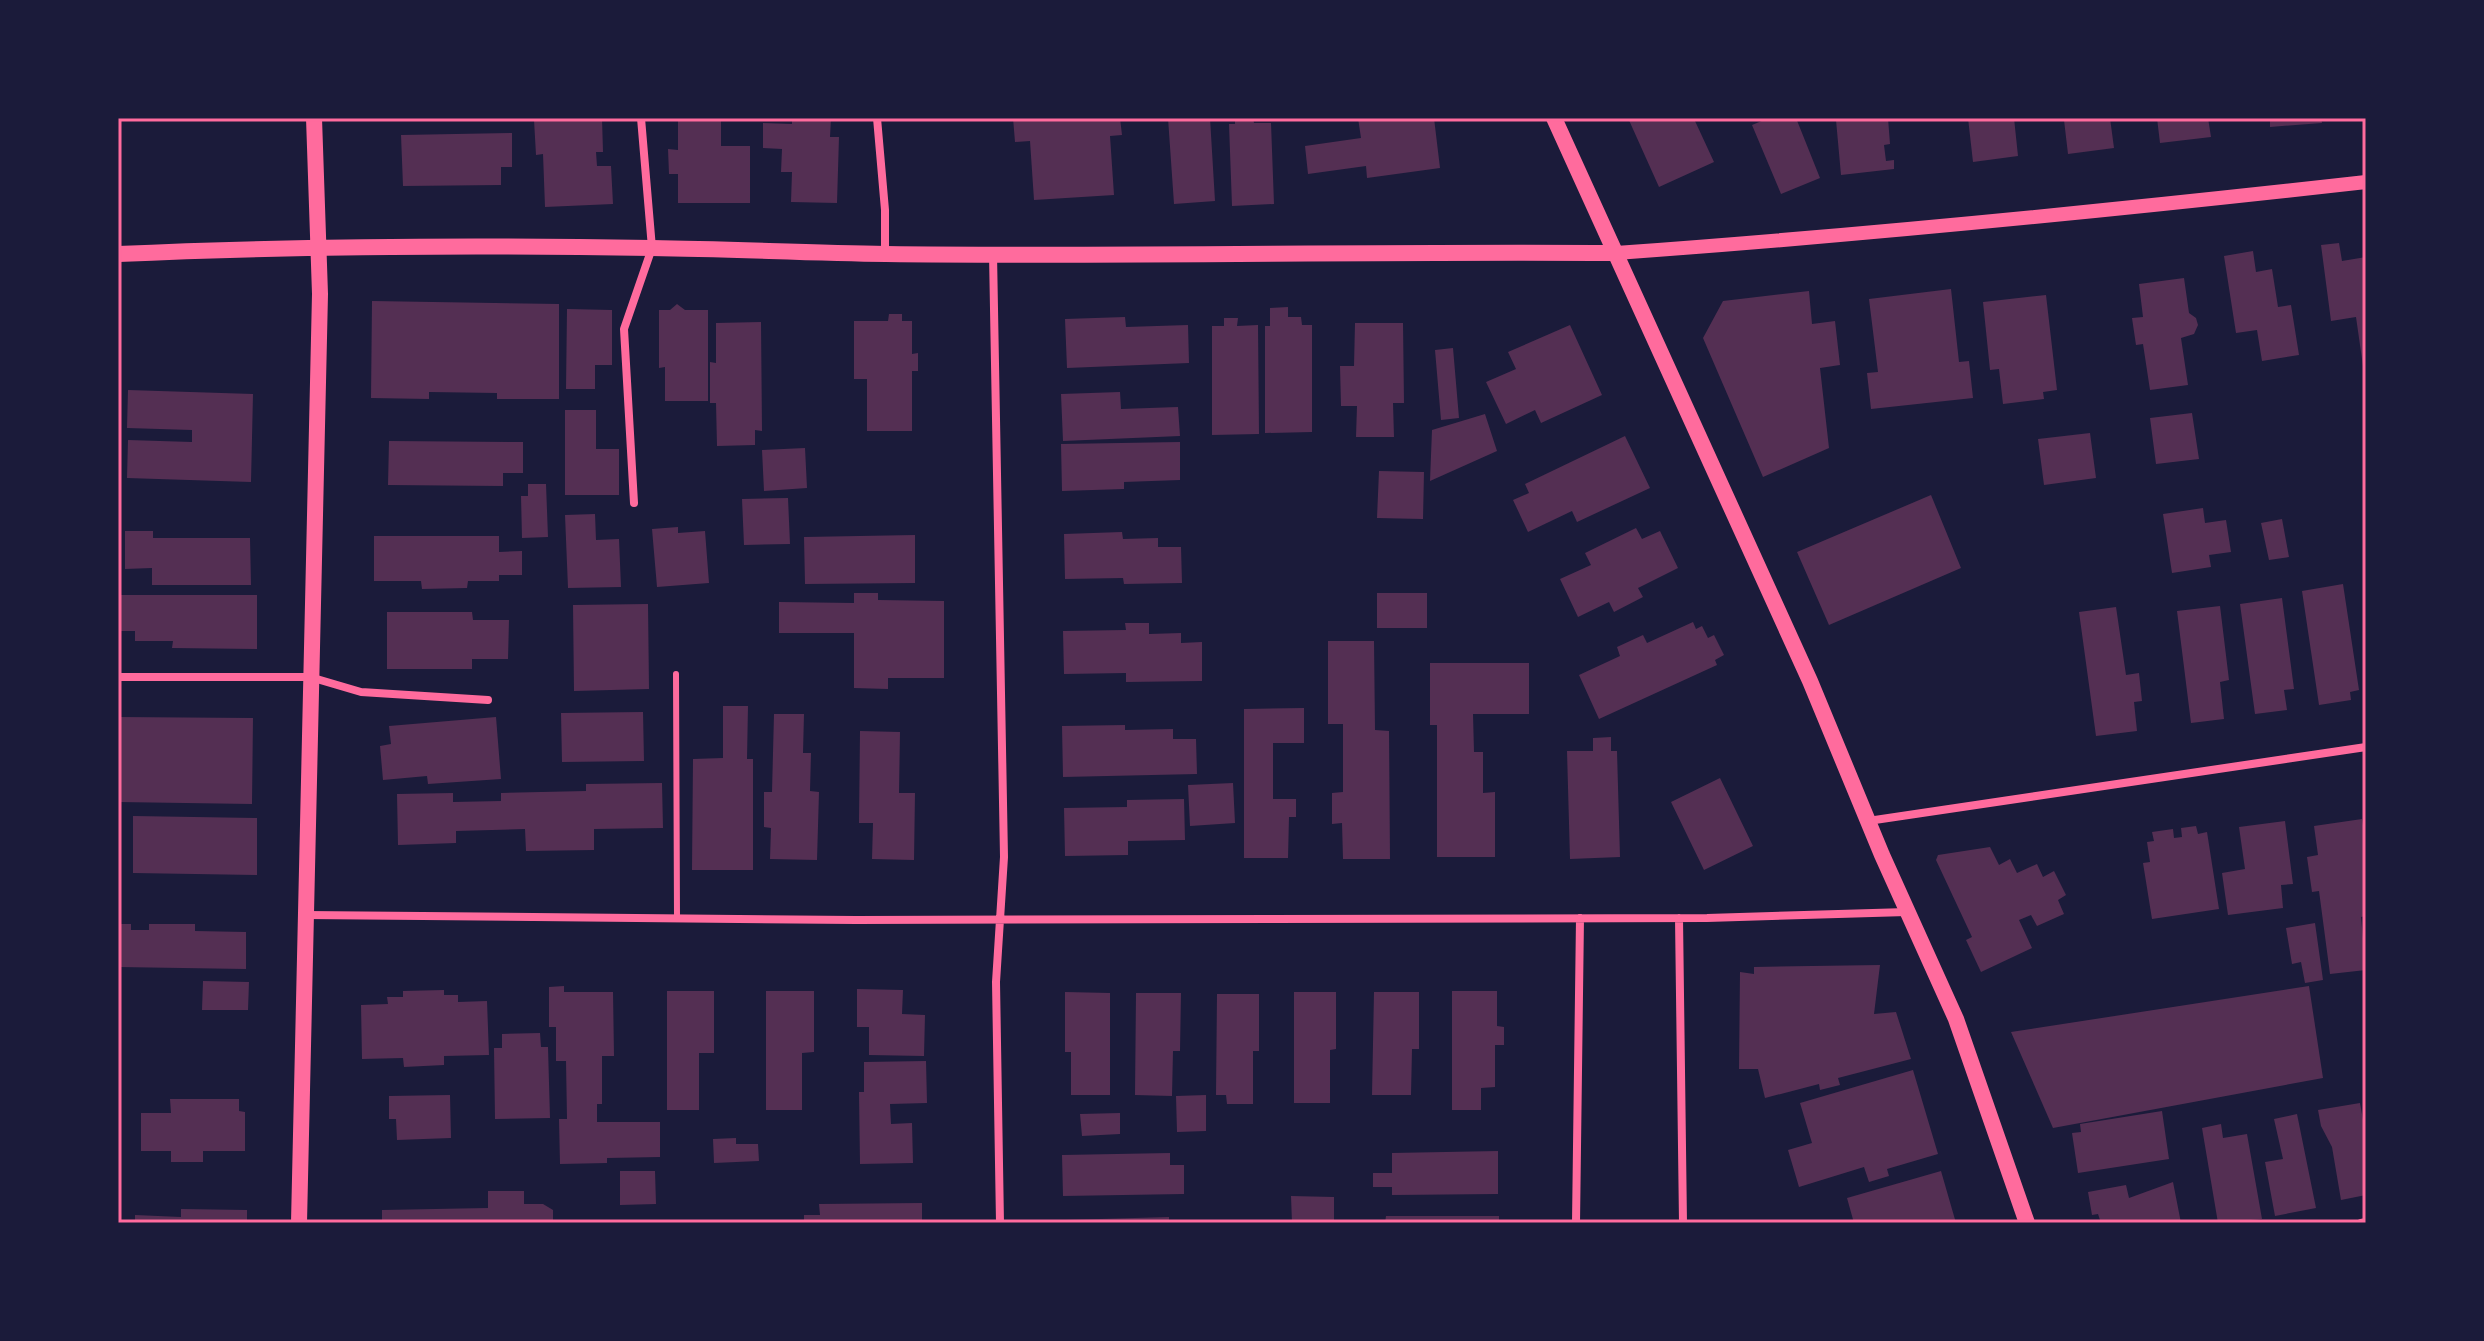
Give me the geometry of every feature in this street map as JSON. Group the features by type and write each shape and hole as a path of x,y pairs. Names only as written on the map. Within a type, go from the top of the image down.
{"main road":[{"path":"299,1223 320,294 314,118"},
{"path":"1554,118 1810,681 1907,912 1956,1019 2027,1223"},
{"path":"118,254 318,247 652,248 885,254 1616,253"}],"street":[{"path":"634,503 624,329 652,248 641,118"},
{"path":"877,118 885,210 885,254"},
{"path":"1616,253 1798,241 2131,209 2366,182"},
{"path":"993,254 1004,857 996,982 1000,1223"},
{"path":"118,677 310,677 361,692 488,700"},
{"path":"1868,821 2366,747"},
{"path":"305,915 999,919 1679,918 1907,912"},
{"path":"1576,1223 1580,918"},
{"path":"1679,918 1683,1223"}],"lane":[{"path":"676,674 677,918"}],"building":[{"path":"602,118 603,152 596,152 597,166 611,166 613,204 545,207 543,154 536,155 534,120"},
{"path":"678,118 721,118 721,146 750,146 750,203 678,203 678,174 669,174 668,149 678,150"},
{"path":"792,118 831,118 830,137 839,137 837,203 791,202 792,172 781,172 782,149 763,148 763,123 792,124"},
{"path":"1013,118 1120,118 1122,135 1110,136 1114,195 1034,200 1030,141 1015,142"},
{"path":"1168,118 1210,118 1215,201 1174,204"},
{"path":"1235,118 1253,118 1254,123 1271,123 1274,204 1232,206 1229,124 1235,124"},
{"path":"1358,118 1434,118 1440,168 1367,178 1366,166 1308,174 1305,146 1361,138"},
{"path":"1628,118 1703,118 1695,121 1714,162 1659,187"},
{"path":"1763,118 1796,118 1820,178 1781,194 1752,125"},
{"path":"1888,118 1890,144 1884,145 1886,161 1894,160 1894,169 1841,175 1836,120"},
{"path":"1968,118 2014,118 2018,156 1973,162"},
{"path":"2055,118 2110,118 2114,148 2068,154 2064,120 2056,121"},
{"path":"2157,118 2208,118 2211,137 2160,143"},
{"path":"2270,118 2321,118 2322,123 2270,127"},
{"path":"512,133 512,167 501,167 501,185 403,186 401,135"},
{"path":"2339,243 2342,261 2366,257 2366,365 2363,366 2356,317 2331,321 2321,245"},
{"path":"2253,251 2256,272 2272,269 2278,307 2291,305 2299,355 2262,361 2257,330 2236,333 2224,256"},
{"path":"2184,278 2189,313 2196,318 2198,325 2194,334 2181,338 2188,385 2150,390 2143,344 2136,345 2132,318 2143,317 2139,284"},
{"path":"1951,289 1959,362 1969,361 1973,398 1871,409 1867,373 1878,372 1869,299"},
{"path":"1809,291 1812,324 1835,321 1840,365 1820,368 1829,448 1763,477 1703,338 1723,301"},
{"path":"2046,295 2057,390 2043,392 2044,399 2003,404 1999,369 1990,370 1983,302"},
{"path":"372,301 559,304 559,399 497,399 497,393 429,392 429,399 371,398"},
{"path":"677,304 685,310 708,310 708,401 665,401 665,367 659,368 659,310 670,310"},
{"path":"1288,307 1288,317 1301,317 1302,325 1312,325 1312,432 1265,433 1265,326 1270,326 1270,308"},
{"path":"567,309 612,310 612,365 595,365 595,389 566,389"},
{"path":"889,314 902,314 902,321 912,321 912,354 918,353 918,371 912,371 912,431 867,431 867,379 854,379 854,321 888,321"},
{"path":"1125,317 1126,327 1188,325 1189,363 1067,368 1065,319"},
{"path":"1224,318 1238,318 1237,326 1258,325 1259,434 1212,435 1212,326 1224,326"},
{"path":"761,322 762,431 755,430 755,445 717,446 716,403 710,403 710,362 716,363 716,323"},
{"path":"1355,323 1403,323 1404,403 1393,403 1394,437 1356,437 1357,406 1341,406 1340,366 1354,366"},
{"path":"1570,325 1602,395 1541,423 1535,410 1506,424 1486,382 1516,369 1508,352"},
{"path":"1453,348 1459,418 1441,420 1435,350"},
{"path":"128,390 253,394 251,482 127,478 128,440 192,442 192,430 127,428"},
{"path":"1120,392 1121,409 1178,407 1180,436 1063,441 1061,394"},
{"path":"565,410 596,410 596,449 619,449 619,495 565,495"},
{"path":"2192,413 2199,459 2156,464 2150,418"},
{"path":"1485,414 1497,451 1430,481 1432,430"},
{"path":"2090,433 2096,478 2044,485 2038,439"},
{"path":"1625,436 1650,488 1577,522 1572,511 1528,532 1513,500 1529,493 1525,484"},
{"path":"389,441 523,442 523,473 503,473 503,486 388,485"},
{"path":"1180,442 1180,480 1124,482 1124,489 1062,491 1061,444"},
{"path":"805,448 807,488 764,491 762,450"},
{"path":"1379,471 1424,472 1423,519 1377,518"},
{"path":"528,484 546,484 548,537 522,538 521,496 528,496"},
{"path":"1931,495 1961,568 1829,625 1797,552"},
{"path":"788,498 790,544 744,545 742,499"},
{"path":"2203,508 2205,523 2226,520 2231,552 2209,555 2211,567 2172,573 2163,514"},
{"path":"595,514 596,540 619,539 621,587 568,588 565,515"},
{"path":"2282,519 2289,557 2269,560 2261,523"},
{"path":"678,527 678,533 705,531 709,583 657,587 652,529"},
{"path":"1636,528 1642,539 1660,531 1678,568 1638,588 1643,597 1614,612 1609,602 1578,617 1560,579 1591,565 1585,553"},
{"path":"125,531 153,531 153,538 250,538 251,585 152,585 152,568 125,569"},
{"path":"1122,532 1123,539 1158,538 1158,547 1181,547 1182,583 1124,584 1123,578 1065,579 1064,534"},
{"path":"915,535 915,583 805,584 804,537"},
{"path":"374,536 499,536 499,552 522,551 522,575 499,575 499,581 468,581 467,588 422,589 421,581 374,581"},
{"path":"2343,584 2359,690 2350,692 2351,700 2319,705 2302,591"},
{"path":"854,593 878,593 878,600 944,601 944,678 888,678 888,689 854,688 854,633 779,633 779,602 854,603"},
{"path":"1377,593 1427,593 1427,628 1377,628"},
{"path":"120,595 257,595 257,649 172,648 173,641 135,641 135,631 119,631"},
{"path":"2282,598 2294,689 2284,690 2287,710 2255,714 2240,604"},
{"path":"648,604 649,689 574,691 573,605"},
{"path":"2220,606 2229,680 2220,682 2224,719 2191,723 2177,611"},
{"path":"2116,607 2126,675 2139,673 2142,701 2134,702 2137,731 2096,736 2079,612"},
{"path":"387,612 472,612 473,620 509,620 508,659 472,659 472,669 387,669"},
{"path":"1693,622 1696,629 1702,626 1708,638 1714,635 1724,655 1715,660 1717,665 1599,719 1579,675 1620,656 1617,647 1643,635 1647,643"},
{"path":"1125,623 1149,623 1149,634 1181,633 1181,643 1202,642 1202,681 1126,682 1126,673 1064,674 1063,631 1126,630"},
{"path":"1328,641 1374,641 1375,730 1389,731 1390,859 1343,859 1342,823 1332,824 1332,793 1343,792 1343,724 1328,724"},
{"path":"1430,663 1529,663 1529,714 1473,714 1474,752 1483,752 1483,793 1495,792 1495,857 1437,857 1437,725 1430,725"},
{"path":"723,706 748,706 747,759 753,759 753,870 692,870 693,759 723,758"},
{"path":"1304,708 1304,743 1273,743 1273,799 1296,799 1296,817 1289,817 1288,858 1244,858 1244,709"},
{"path":"643,712 644,761 562,762 561,713"},
{"path":"774,714 804,714 803,753 811,753 810,791 819,792 817,860 770,859 771,828 764,827 764,792 772,792"},
{"path":"118,717 253,718 252,804 118,802"},
{"path":"496,717 501,779 428,784 427,776 383,780 380,746 391,744 389,726"},
{"path":"1125,725 1125,730 1173,729 1173,739 1196,739 1197,774 1063,777 1062,726"},
{"path":"860,731 900,732 899,793 915,793 914,860 872,859 873,823 859,823"},
{"path":"1611,737 1611,751 1617,751 1620,857 1570,859 1567,751 1593,751 1593,738"},
{"path":"1720,778 1753,846 1704,870 1671,802"},
{"path":"662,783 663,828 594,829 594,850 526,851 525,829 456,831 456,843 398,845 397,794 453,793 453,802 501,801 501,793 586,791 586,784"},
{"path":"1233,783 1235,823 1190,826 1188,785"},
{"path":"1184,799 1185,840 1128,841 1128,855 1065,856 1064,808 1127,807 1127,800"},
{"path":"133,816 257,818 257,875 133,873"},
{"path":"2362,819 2366,845 2366,916 2361,917 2366,970 2330,974 2319,891 2312,892 2307,857 2318,855 2314,826"},
{"path":"2285,821 2293,884 2281,885 2283,908 2228,915 2222,873 2245,869 2239,827"},
{"path":"2196,826 2198,834 2207,832 2219,909 2152,919 2143,863 2150,862 2147,842 2154,841 2152,832 2173,829 2174,838 2182,837 2181,828"},
{"path":"1990,847 1999,865 2010,859 2017,873 2037,864 2043,877 2054,871 2066,895 2058,900 2064,914 2037,926 2031,915 2019,920 2032,948 1981,972 1966,940 1972,937 1936,860 1938,855"},
{"path":"2315,923 2323,980 2305,983 2301,962 2292,964 2286,928"},
{"path":"118,924 131,924 131,930 149,930 149,924 195,924 195,931 246,932 246,969 118,967"},
{"path":"1880,965 1874,1014 1896,1012 1911,1059 1838,1078 1840,1085 1820,1090 1819,1084 1765,1098 1758,1069 1739,1069 1740,972 1754,974 1754,967"},
{"path":"203,981 249,982 248,1010 202,1010"},
{"path":"564,986 564,992 613,992 614,1056 602,1056 602,1104 597,1104 597,1122 660,1122 660,1157 607,1158 607,1163 560,1164 559,1119 567,1119 566,1061 556,1061 556,1027 549,1027 549,987"},
{"path":"2309,986 2323,1078 2053,1128 2011,1032"},
{"path":"857,989 903,990 902,1014 925,1015 924,1056 869,1055 869,1027 857,1027"},
{"path":"444,990 444,995 458,995 458,1002 487,1001 489,1055 444,1056 444,1065 404,1067 403,1058 362,1059 361,1005 388,1004 387,997 403,997 403,991"},
{"path":"667,991 714,991 714,1053 699,1053 699,1110 667,1110"},
{"path":"766,991 814,991 814,1052 802,1053 802,1110 766,1110"},
{"path":"1452,991 1497,991 1497,1026 1504,1027 1504,1045 1495,1045 1495,1087 1481,1088 1481,1110 1452,1110"},
{"path":"1065,992 1110,993 1110,1095 1071,1095 1071,1052 1065,1052"},
{"path":"1294,992 1336,992 1336,1049 1330,1050 1330,1103 1294,1103"},
{"path":"1374,992 1419,992 1419,1049 1412,1049 1411,1095 1372,1095"},
{"path":"1136,993 1181,993 1180,1051 1173,1051 1172,1096 1135,1095"},
{"path":"1217,994 1259,994 1259,1051 1253,1051 1253,1104 1227,1104 1226,1095 1216,1095"},
{"path":"540,1033 541,1047 548,1047 550,1118 495,1119 494,1048 502,1048 502,1034"},
{"path":"926,1061 927,1103 890,1104 891,1124 912,1123 913,1163 860,1164 859,1092 864,1092 864,1062"},
{"path":"1913,1070 1938,1154 1887,1169 1889,1176 1869,1182 1864,1167 1799,1187 1788,1150 1812,1143 1800,1103"},
{"path":"450,1095 451,1138 397,1140 396,1119 389,1119 389,1096"},
{"path":"1206,1095 1206,1131 1177,1132 1176,1096"},
{"path":"170,1099 239,1099 239,1111 245,1112 245,1151 203,1151 203,1162 171,1162 171,1151 141,1151 141,1113 171,1113"},
{"path":"2360,1103 2366,1137 2366,1195 2341,1200 2332,1147 2321,1126 2318,1110"},
{"path":"2162,1111 2169,1159 2078,1173 2072,1133 2081,1132 2080,1124"},
{"path":"1120,1113 1120,1134 1082,1136 1080,1114"},
{"path":"2297,1114 2316,1208 2275,1216 2265,1162 2283,1159 2274,1119"},
{"path":"2221,1124 2223,1138 2247,1134 2262,1219 2218,1223 2202,1128"},
{"path":"736,1138 736,1144 758,1144 759,1161 714,1163 713,1139"},
{"path":"1498,1151 1498,1194 1392,1195 1392,1187 1373,1187 1373,1173 1392,1173 1392,1153"},
{"path":"1170,1153 1170,1165 1184,1165 1184,1194 1063,1196 1062,1155"},
{"path":"620,1171 655,1171 656,1204 620,1205"},
{"path":"1941,1171 1956,1223 1854,1223 1847,1198"},
{"path":"2173,1182 2181,1223 2101,1223 2098,1214 2092,1215 2088,1192 2126,1185 2129,1198"},
{"path":"488,1191 524,1191 524,1204 543,1204 553,1210 553,1223 382,1223 382,1210 488,1208"},
{"path":"1291,1196 1334,1197 1334,1223 1292,1223"},
{"path":"922,1203 922,1223 804,1223 804,1215 820,1215 819,1204"},
{"path":"181,1209 247,1210 247,1223 135,1223 135,1215 181,1217"},
{"path":"1386,1216 1499,1216 1499,1223 1385,1223"},
{"path":"1169,1217 1169,1223 1065,1223 1065,1220"}]}
